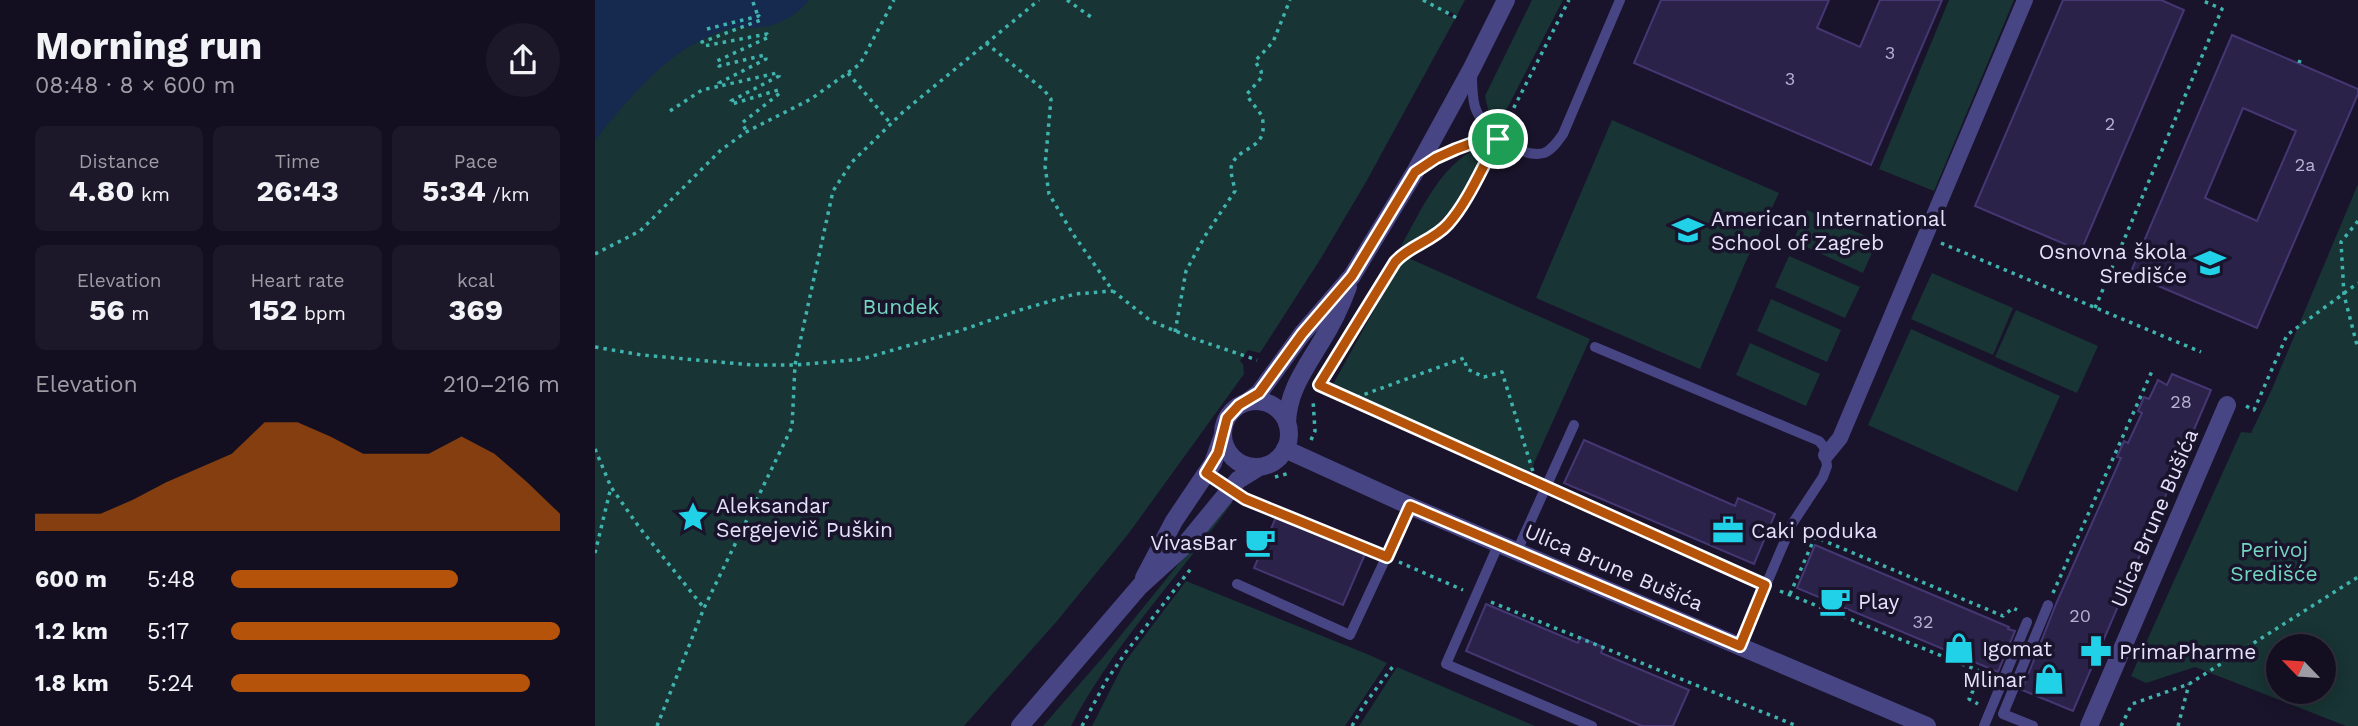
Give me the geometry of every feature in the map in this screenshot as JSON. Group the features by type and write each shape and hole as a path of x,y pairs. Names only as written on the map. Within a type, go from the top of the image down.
{"street":[{"path":"1020,726 1140,586 1238,494 1246,473 1266,472 1285,449 1288,440 1287,409 1295,384 1333,322 1352,276 1415,172 1506,0"},
{"path":"1826,455 1840,438 2025,0"},
{"path":"1140,586 1174,522 1213,463 1227,418 1239,405 1259,393 1302,334 1352,276"},
{"path":"1247,402 1266,402 1282,414 1287,423"},
{"name":"Ulica Brune Bušića","path":"2089,726 2232,403"},
{"path":"1223,435 1225,446 1238,462 1266,472"},
{"name":"Ulica Brune Bušića","path":"1285,449 1410,506 1927,726"}],"lane":[{"path":"1472,68 1472,92 1482,121 1498,139 1533,154 1546,153 1555,145 1573,114 1620,0"},
{"path":"1415,172 1456,149 1475,142 1498,139"},
{"path":"1595,347 1819,441 1824,447 1827,466 1823,477 1792,524 1740,646"},
{"path":"1517,551 1574,425"},
{"path":"1237,584 1350,635 1410,506"},
{"path":"1499,543 1445,664 1592,726"},
{"path":"2033,726 2003,714 2048,604"},
{"path":"1984,726 2027,622"}],"path":[{"path":"595,254 639,231 721,150 747,132 811,99 860,64 894,0"},
{"path":"657,726 704,608 792,427 795,365 833,191 852,162 891,124 1039,0"},
{"path":"1067,0 1091,17"},
{"path":"1175,332 1186,271 1234,191 1231,166 1258,143 1263,122 1260,112 1247,94 1260,82 1261,71 1255,61 1273,42 1290,0"},
{"path":"1423,0 1459,19"},
{"path":"1346,340 1395,262 1404,252 1433,237 1449,223 1498,139 1569,0"},
{"path":"2095,308 2222,9 2202,0"},
{"path":"720,86 719,83 766,59 765,55 719,66 717,61 769,37 767,33 704,46 702,42 761,20 753,2"},
{"path":"707,29 758,16"},
{"path":"986,43 1044,90 1051,99 1045,166 1049,194 1113,291 1151,321 1257,360"},
{"path":"670,111 702,90 777,73 779,76 731,101 732,104 778,90 780,93 742,123 747,132"},
{"path":"848,73 891,124"},
{"path":"2358,220 2341,242 2344,295 2358,349"},
{"path":"1926,237 2201,352"},
{"path":"2232,403 2254,410 2287,335 2358,282"},
{"path":"595,347 642,355 752,365 795,365 862,359 1064,298 1113,291"},
{"path":"1312,438 1315,431 1313,396 1319,385 1349,400 1536,484 1502,372 1483,377 1467,369 1464,358 1349,400"},
{"path":"2048,604 2152,371"},
{"path":"595,449 611,487 639,527 704,608"},
{"path":"1266,472 1287,475 1292,471"},
{"path":"595,553 611,487"},
{"path":"1546,488 1765,585 1982,672 1969,699 1991,709"},
{"path":"1238,494 1251,493"},
{"path":"1238,494 1465,591"},
{"path":"1790,594 1815,537 2003,616 2013,608 2041,620"},
{"path":"1082,726 1106,681 1126,652 1194,565"},
{"path":"2122,726 2131,704 2189,684 2358,577"},
{"path":"1483,598 1797,726"},
{"path":"1352,726 1394,665"},
{"path":"2178,726 2189,684"}],"green space":[{"name":"Bundek","path":"595,0 1465,0 1457,15 1449,11 1447,15 1455,19 1366,182 1260,353 1248,350 1240,361 1244,374 1129,533 1057,621 964,726 595,726"},
{"path":"1532,0 1563,0 1498,126 1489,114 1485,96"},
{"path":"1949,0 2014,0 1934,191 1879,169"},
{"path":"1612,120 1779,193 1746,261 1700,369 1536,298"},
{"path":"1470,152 1483,154 1451,209 1431,229 1401,246 1439,182 1458,160"},
{"name":"Perivoj Središće","path":"2358,184 2358,726 2346,726 2290,704 2336,704 2336,634 2266,634 2266,695 2195,667 2146,683 2131,676 2241,432 2251,433"},
{"path":"1807,210 1877,241 1863,273 1793,241"},
{"path":"1404,256 1590,339 1530,472 1332,386"},
{"path":"1789,256 1860,287 1845,318 1775,287"},
{"path":"1932,273 2013,308 1993,355 1911,319"},
{"path":"1771,299 1841,330 1827,362 1757,331"},
{"path":"2016,310 2098,346 2077,393 1995,357"},
{"path":"1911,329 2060,396 2017,492 1868,425"},
{"path":"1750,343 1820,374 1806,406 1736,375"},
{"path":"1231,499 1232,503 1106,667 1071,726 1043,726 1104,656"},
{"path":"1186,581 1387,663 1345,726 1092,726 1124,663"},
{"path":"1397,667 1535,726 1359,726"}],"water":[{"path":"595,0 809,0 791,17 777,23 753,28 731,28 683,51 641,87 595,141"}],"building":[{"path":"1661,0 1829,0 1817,28 1860,47 1880,0 1942,0 1871,165 1634,63"},
{"path":"2063,0 2161,0 2184,10 2081,251 1975,206"},
{"path":"2232,35 2358,89 2257,328 2130,274","holes":["2243,108 2296,131 2257,221 2205,198"]},
{"path":"2172,374 2211,390 2073,711 2022,690 2056,604 2121,458 2117,457 2124,441 2128,443 2142,413 2138,411 2144,397 2149,399 2158,380 2167,385"},
{"path":"1584,440 1735,506 1738,498 1775,514 1754,564 1564,483"},
{"path":"1276,517 1365,554 1343,605 1254,568"},
{"path":"1815,545 2015,631 1998,672 1797,588"},
{"path":"1486,604 1578,643 1580,637 1603,647 1601,653 1689,690 1673,726 1642,726 1466,651"}],"place":[{"name":"American International School of Zagreb","path":"1688,230"},
{"name":"Osnovna škola Središće","path":"2210,263"},
{"name":"Aleksandar Sergejevič Puškin","path":"693,517"},
{"name":"Caki poduka","path":"1728,530"},
{"name":"VivasBar","path":"1260,542"},
{"name":"Play","path":"1835,601"},
{"name":"Igomat","path":"1959,648"},
{"name":"PrimaPharme","path":"2096,651"},
{"name":"Mlinar","path":"2049,679"}],"route":[{"path":"1498,139 1449,223 1433,237 1404,252 1395,262 1319,385 1765,585 1740,646 1410,506 1387,557 1245,499 1206,473 1218,453 1227,418 1239,405 1259,393 1302,334 1352,276 1415,172 1456,149 1475,142 1498,139"}]}
